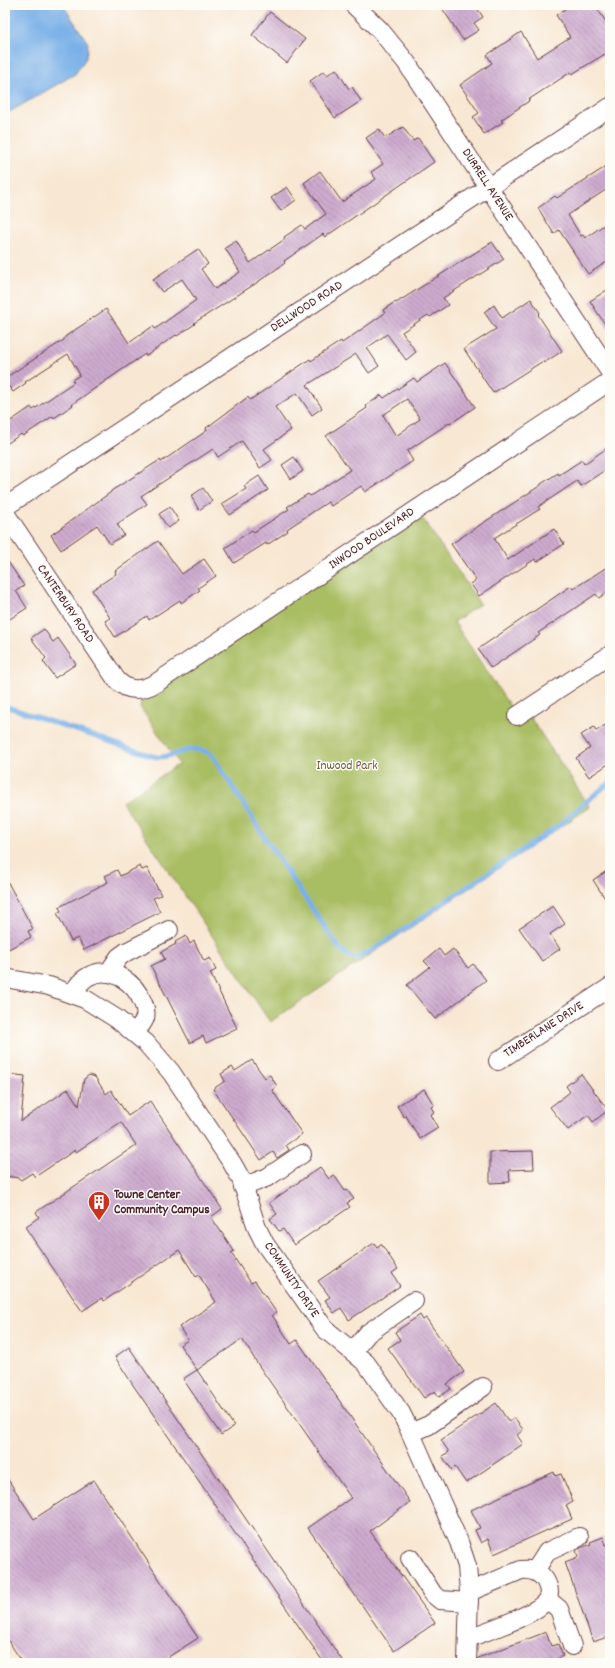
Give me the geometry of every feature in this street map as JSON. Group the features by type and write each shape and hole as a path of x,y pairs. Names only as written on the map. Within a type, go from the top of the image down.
{"street":[{"name":"DURRELL AVENUE","path":"354,5 394,45 610,372"},
{"name":"DELLWOOD ROAD","path":"5,507 610,107"},
{"name":"INWOOD BOULEVARD","path":"130,689 143,689 156,683 610,381"},
{"name":"CANTERBURY ROAD","path":"5,513 110,670 120,684 130,689"},
{"path":"517,716 610,655"},
{"path":"108,973 119,957 168,930"},
{"path":"72,994 80,982 88,976 96,973 108,973 127,980 141,996 146,1013 142,1022 134,1033"},
{"name":"COMMUNITY DRIVE","path":"5,978 49,986 85,999 117,1019 146,1043 171,1072 232,1163 243,1187 257,1228 265,1244 325,1329 366,1363 401,1413 459,1542 467,1566 469,1597 467,1663"},
{"name":"TIMBERLANE DRIVE","path":"498,1061 610,987"},
{"path":"243,1187 268,1177 302,1154"},
{"path":"353,1351 368,1332 414,1301"},
{"path":"411,1433 429,1425 483,1387"},
{"path":"535,1571 547,1552 579,1537"},
{"path":"410,1558 433,1594 440,1600 469,1597 520,1570 528,1569 535,1571 542,1576 548,1587 549,1594 547,1599 541,1605 524,1615 468,1638"},
{"path":"547,1599 559,1609 572,1646"}],"green space":[{"name":"Inwood Park","path":"419,513 480,604 454,622 513,711 522,705 590,807 270,1022 122,802 179,764 140,707 141,702 143,698"}],"water":[{"path":"5,5 63,5 88,43 86,58 75,74 6,114 5,113"}],"building":[{"path":"440,5 475,5 483,17 474,23 479,30 463,40"},
{"path":"571,5 595,5 610,28 610,51 572,74 571,72 528,100 529,101 501,120 503,122 484,134 473,117 479,113 460,85 492,63 487,55 521,32 537,58 570,37 556,15"},
{"path":"270,12 305,39 287,63 252,35"},
{"path":"336,69 349,89 352,87 361,101 335,118 310,81 324,71 327,75"},
{"path":"403,127 413,141 418,138 434,162 325,237 323,234 284,261 285,263 255,284 146,356 145,354 54,418 53,416 23,436 21,434 5,445 5,425 31,407 33,410 74,382 72,380 80,375 68,354 25,382 26,383 13,392 5,381 5,378 64,340 66,336 106,309 129,343 153,326 155,329 196,300 182,279 162,292 153,279 198,249 208,264 201,269 215,289 240,272 225,248 236,241 250,263 285,239 284,237 302,225 305,229 326,214 304,183 320,171 342,202 376,179 371,172 383,164 366,138 379,129 385,138"},
{"path":"610,164 610,187 568,215 581,236 583,235 585,238 610,221 610,260 588,274 559,230 554,234 538,208 555,196 557,198"},
{"path":"287,187 296,200 281,211 271,198"},
{"path":"492,242 504,259 443,298 448,305 430,317 428,315 402,332 416,352 406,360 387,334 367,348 379,366 369,373 356,354 307,385 322,408 312,415 297,393 275,407 291,430 264,449 272,460 260,468 242,441 218,457 213,449 141,496 147,504 117,524 124,535 110,544 97,525 61,550 51,535 111,491 160,460 161,462 202,434 207,430 206,428 248,397 250,400 310,359 311,361 341,341 342,343 385,313 383,310"},
{"path":"610,288 610,332 590,301"},
{"path":"531,299 540,313 538,315 562,351 544,363 543,361 493,393 464,349 496,329 484,312 494,305 502,318"},
{"path":"445,363 475,407 407,451 413,461 365,492 361,486 331,506 328,502 287,529 288,531 267,545 266,543 234,563 225,548 252,530 254,532 289,509 287,507 308,494 310,496 350,470 326,436 367,408 366,406 381,395 384,398 414,378 417,382","holes":["407,399 420,419 396,436 383,415"]},
{"path":"610,446 610,467 581,486 577,481 538,507 540,509 494,538 508,560 554,529 564,544 537,562 535,559 479,596 471,584 476,580 451,544 558,473 559,475 582,460 584,464"},
{"path":"294,457 303,471 291,479 282,465"},
{"path":"259,476 268,490 230,515 222,504 246,489 244,486"},
{"path":"203,488 212,501 199,510 191,496"},
{"path":"170,507 179,521 168,528 159,514"},
{"path":"158,541 182,574 204,559 216,576 198,588 200,590 181,603 180,600 149,620 147,616 115,637 105,621 110,618 92,590 116,574 115,571"},
{"path":"5,557 24,586 16,591 27,608 5,622"},
{"path":"610,565 610,590 599,598 596,594 538,633 540,635 491,668 478,649 571,586 573,589"},
{"path":"44,629 53,642 58,638 76,664 55,678 43,661 46,658 31,638"},
{"path":"610,722 610,763 589,777 576,758 590,748 581,735 594,727 596,731"},
{"path":"140,866 142,870 147,868 161,895 153,898 160,912 84,950 78,938 71,941 57,913 61,911 59,907 108,882 105,876 117,870 120,876"},
{"path":"610,869 610,906 593,880"},
{"path":"5,877 33,929 28,931 31,937 5,951"},
{"path":"553,906 565,924 550,934 560,949 542,961 519,928"},
{"path":"186,936 190,944 194,941 204,961 210,958 216,970 210,973 237,1028 206,1043 203,1036 190,1043 151,966 165,959 161,952 176,944 175,942"},
{"path":"439,949 444,956 453,949 468,968 473,964 486,980 435,1019 407,985 430,967 424,961"},
{"path":"252,1060 265,1078 270,1075 277,1086 272,1090 302,1134 286,1145 289,1150 277,1158 273,1152 261,1160 213,1089 225,1081 221,1074 232,1067 235,1071"},
{"name":"Towne Center Community Campus","path":"8,1074 25,1076 21,1121 68,1089 79,1106 84,1079 89,1075 95,1077 106,1094 111,1090 128,1116 150,1101 222,1209 211,1217 234,1251 231,1253 251,1283 255,1281 276,1312 272,1315 291,1344 297,1340 410,1502 370,1531 435,1623 394,1651 308,1528 351,1498 259,1366 242,1339 197,1370 180,1345 188,1340 179,1327 216,1302 199,1275 196,1277 179,1250 104,1301 102,1298 82,1311 25,1227 39,1217 36,1212 136,1145 121,1122 35,1177 32,1173 21,1180 19,1178 5,1176 5,1098"},
{"path":"581,1074 608,1110 593,1122 588,1115 568,1130 550,1107 570,1092 566,1086"},
{"path":"424,1089 434,1105 431,1107 434,1112 430,1115 438,1128 420,1139 406,1116 404,1117 397,1106"},
{"path":"533,1151 534,1169 509,1170 510,1182 490,1183 490,1152"},
{"path":"320,1167 329,1179 334,1175 345,1191 347,1190 354,1199 347,1203 350,1207 294,1245 283,1229 279,1231 270,1219 277,1214 269,1203"},
{"path":"374,1243 377,1247 381,1244 398,1269 392,1273 400,1286 349,1320 341,1308 334,1313 325,1300 330,1297 318,1281"},
{"path":"420,1315 423,1320 426,1318 464,1372 447,1384 451,1389 439,1397 435,1391 424,1398 388,1348 400,1340 395,1332"},
{"path":"129,1347 344,1663 324,1663 133,1385 115,1357"},
{"path":"197,1370 234,1426 221,1435 183,1379"},
{"path":"496,1403 509,1422 515,1418 523,1430 517,1435 523,1444 466,1483 455,1467 452,1470 442,1456 449,1452 441,1440"},
{"path":"554,1472 555,1476 561,1474 573,1501 566,1505 572,1519 494,1554 488,1539 481,1543 475,1530 480,1528 471,1510"},
{"path":"5,1475 34,1519 94,1480 198,1638 159,1663 23,1663 5,1636"},
{"path":"603,1537 606,1545 610,1544 610,1636 593,1642 565,1562 578,1557 576,1550"},
{"path":"546,1632 551,1646 558,1644 563,1656 557,1659 559,1663 478,1663 478,1658"}],"waterway":[{"path":"5,706 155,757 168,756 193,749 205,751 212,755 272,849 339,948 347,955 355,958 373,950 561,824 610,783"}],"place":[{"name":"Towne Center Community Campus","path":"99,1222"}]}
